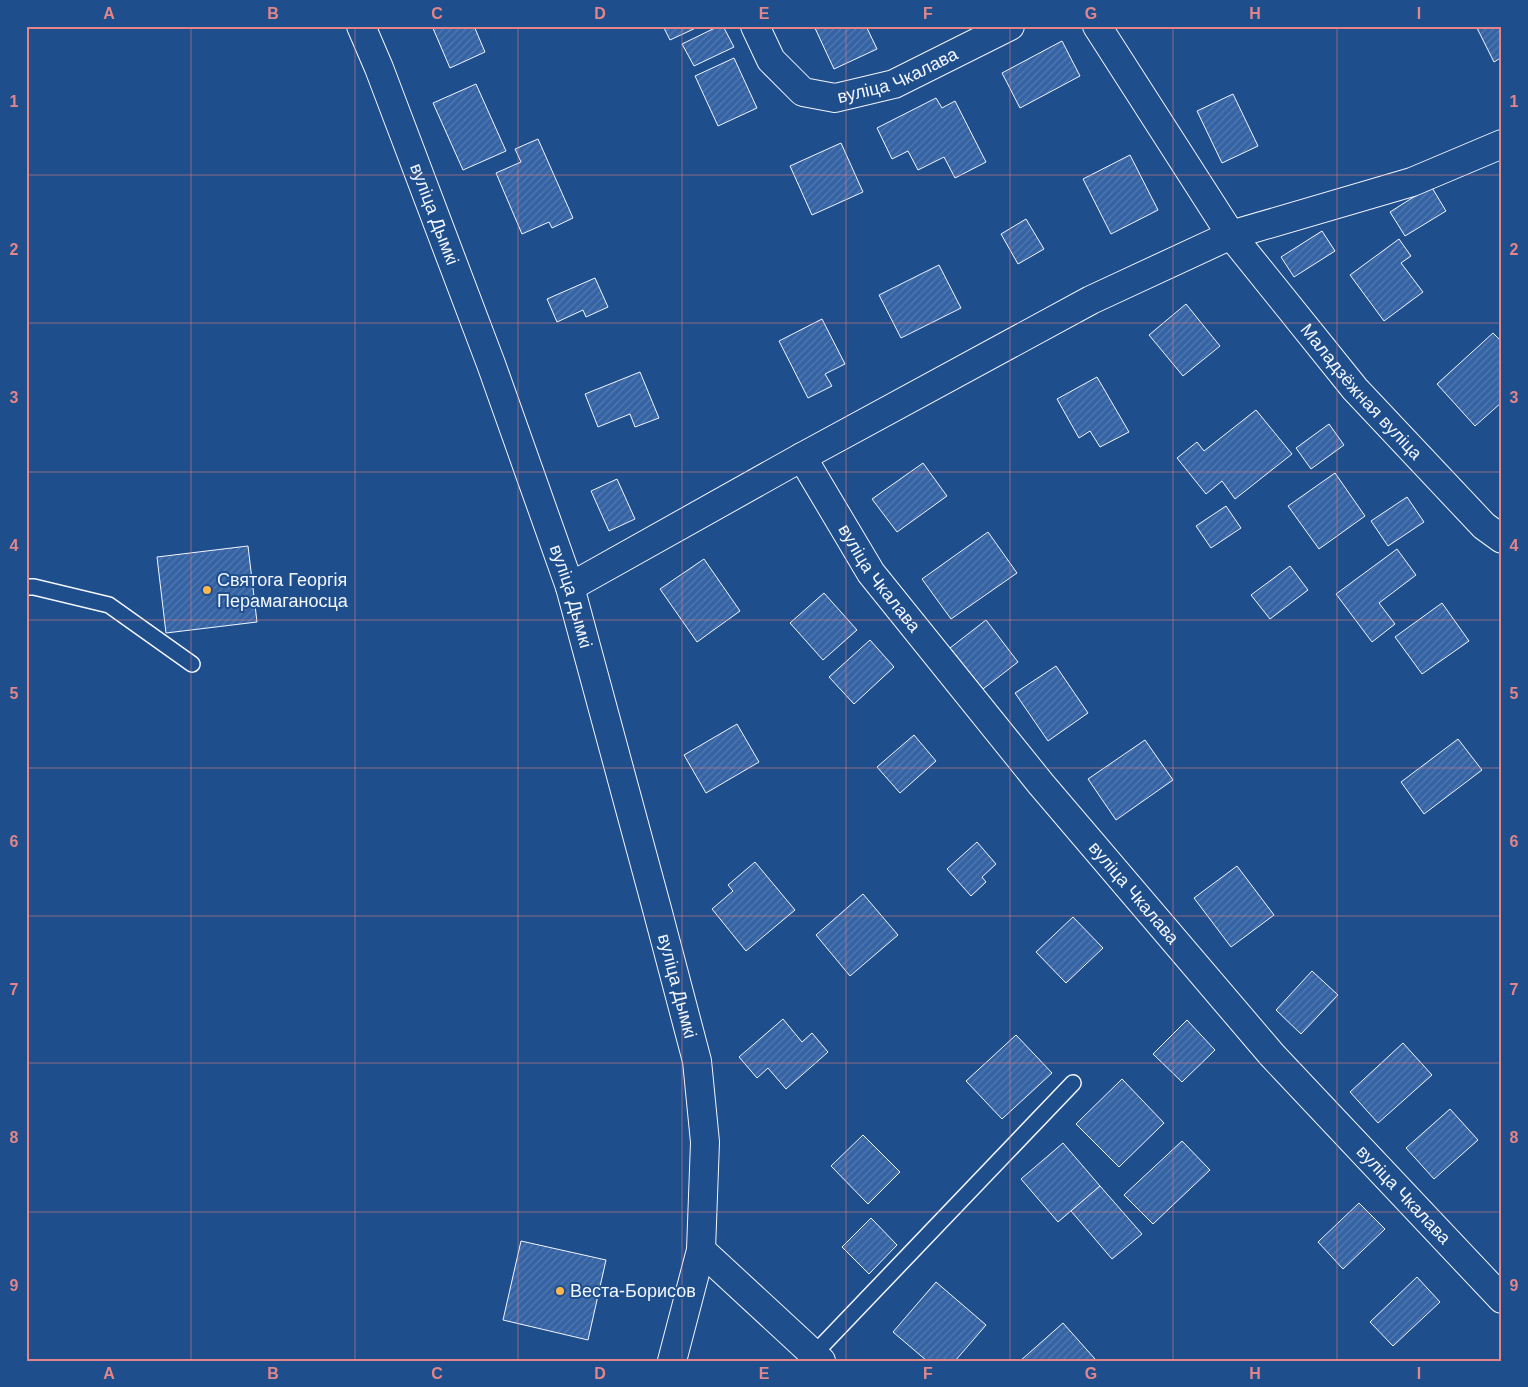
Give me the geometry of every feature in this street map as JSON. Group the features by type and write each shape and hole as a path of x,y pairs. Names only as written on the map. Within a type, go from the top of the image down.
{"street":[{"name":"вуліца Дымкі","path":"361,26 379,68 491,364 570,587 697,1061 705,1142 701,1250 672,1361"},
{"name":"вуліца Чкалава","path":"755,26 771,60 803,92 835,98 894,84 1010,26"},
{"name":"Маладзёжная вуліца","path":"1097,26 1231,235 1355,389 1484,526 1502,539"},
{"path":"570,587 802,457 1091,300 1231,235 1412,182 1502,144"},
{"name":"вуліца Чкалава","path":"802,457 871,572 1041,784 1272,1055 1502,1299"},
{"path":"701,1250 818,1357"}],"lane":[{"path":"26,588 34,587 109,605 192,664"},
{"path":"818,1357 1072,1083"}],"building":[{"path":"432,26 474,26 485,52 450,68"},
{"path":"663,26 700,26 670,40"},
{"path":"719,26 723,26 734,47 694,66 682,44"},
{"path":"814,26 866,26 877,49 834,69"},
{"path":"1476,26 1502,26 1502,57 1494,62"},
{"path":"1062,41 1080,76 1020,108 1002,73"},
{"path":"734,58 757,108 718,126 695,76"},
{"path":"476,84 506,151 463,170 433,103"},
{"path":"1233,94 1258,146 1222,163 1197,111"},
{"path":"936,98 942,108 955,101 986,162 955,178 944,157 918,170 908,151 892,159 877,128"},
{"path":"538,139 573,218 552,228 549,222 522,234 496,173 521,162 515,149"},
{"path":"841,143 863,192 812,215 790,166"},
{"path":"1130,155 1158,210 1111,234 1083,179"},
{"path":"1431,186 1446,211 1405,236 1390,212"},
{"path":"1026,219 1044,249 1018,264 1001,234"},
{"path":"1322,231 1335,251 1294,277 1281,257"},
{"path":"1399,239 1411,256 1401,263 1423,292 1384,321 1350,275"},
{"path":"939,265 961,308 901,338 879,295"},
{"path":"595,278 608,307 586,317 583,310 557,322 547,299"},
{"path":"1186,304 1220,346 1183,376 1149,335"},
{"path":"822,319 845,364 825,374 832,386 808,398 779,341"},
{"path":"1493,333 1502,342 1502,402 1475,426 1437,384"},
{"path":"640,372 659,418 635,427 630,414 598,427 585,394"},
{"path":"1097,377 1129,432 1100,447 1090,431 1079,438 1057,399"},
{"path":"1256,410 1292,454 1235,499 1222,481 1206,494 1177,458 1197,442 1204,451"},
{"path":"1329,424 1344,445 1311,469 1296,448"},
{"path":"923,463 947,496 897,532 872,499"},
{"path":"1335,473 1365,516 1319,549 1288,506"},
{"path":"617,479 635,519 609,531 591,491"},
{"path":"1407,497 1424,522 1388,546 1371,521"},
{"path":"1226,506 1241,528 1211,548 1196,526"},
{"path":"988,532 1017,573 951,619 922,579"},
{"name":"Святога Георгія Перамаганосца","path":"248,546 257,622 166,633 157,557"},
{"path":"1397,549 1416,575 1379,603 1395,624 1372,642 1336,594"},
{"path":"704,559 740,611 697,642 660,589"},
{"path":"1290,566 1308,590 1270,619 1251,595"},
{"path":"824,593 857,630 823,660 790,623"},
{"path":"1442,603 1469,641 1422,674 1395,637"},
{"path":"986,620 1018,662 983,689 950,648"},
{"path":"870,640 894,667 854,704 829,677"},
{"path":"1056,666 1088,713 1048,741 1015,693"},
{"path":"737,724 759,762 706,793 684,755"},
{"path":"914,735 936,761 900,793 877,767"},
{"path":"1458,739 1482,770 1424,814 1401,782"},
{"path":"1145,740 1173,780 1116,820 1088,779"},
{"path":"977,842 996,864 982,877 986,882 971,896 947,869"},
{"path":"755,862 795,910 746,951 712,909 733,891 728,885"},
{"path":"1237,866 1274,915 1231,947 1194,898"},
{"path":"863,894 898,935 850,976 816,935"},
{"path":"1073,917 1103,948 1066,983 1036,952"},
{"path":"1312,971 1338,995 1301,1034 1276,1010"},
{"path":"783,1019 802,1042 812,1033 828,1052 786,1089 768,1068 757,1078 739,1057"},
{"path":"1187,1020 1215,1050 1182,1082 1153,1054"},
{"path":"1016,1035 1052,1073 1002,1119 966,1081"},
{"path":"1403,1043 1432,1075 1378,1123 1350,1092"},
{"path":"1122,1079 1164,1123 1119,1167 1076,1124"},
{"path":"1450,1109 1478,1140 1434,1179 1406,1148"},
{"path":"863,1135 900,1172 868,1204 831,1166"},
{"path":"1182,1141 1210,1170 1153,1224 1124,1195"},
{"path":"1063,1143 1100,1186 1058,1222 1021,1179"},
{"path":"1100,1186 1142,1234 1112,1259 1071,1211"},
{"path":"1359,1203 1385,1229 1343,1269 1318,1242"},
{"path":"871,1218 897,1245 869,1274 842,1247"},
{"path":"521,1241 606,1260 588,1340 503,1320"},
{"path":"1417,1277 1440,1302 1393,1346 1370,1322"},
{"path":"936,1282 986,1325 955,1361 927,1361 893,1332"},
{"path":"1063,1323 1095,1359 1093,1361 1020,1361"}],"place":[{"name":"Святога Георгія Перамаганосца","path":"207,590"},
{"name":"Веста-Борисов","path":"560,1291"}]}
